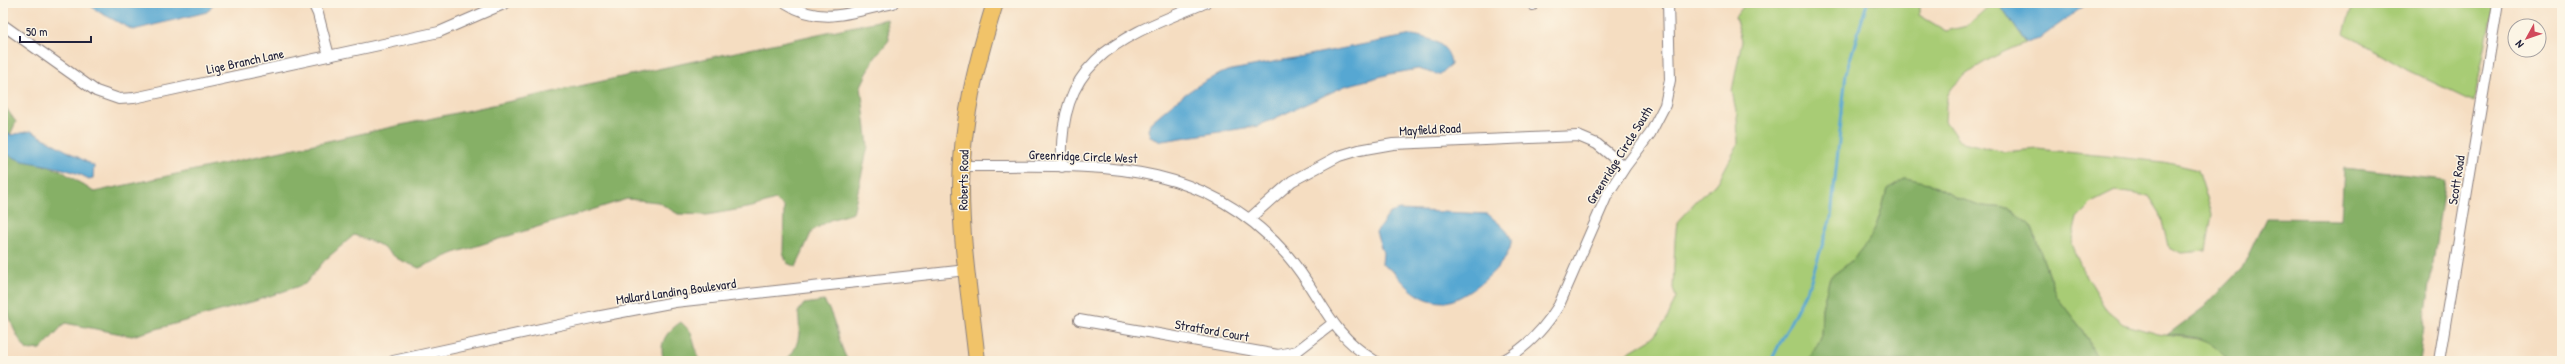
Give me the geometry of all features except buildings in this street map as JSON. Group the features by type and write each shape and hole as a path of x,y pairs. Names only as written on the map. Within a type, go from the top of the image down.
{"main road":[{"name":"Roberts Road","path":"977,361 962,222 962,166 969,97 978,56 994,3"}],"street":[{"path":"313,3 318,14 329,56"},
{"name":"Lige Branch Lane","path":"3,25 86,86 119,99 146,96 439,32 506,3"},
{"path":"786,3 802,12 821,17 835,16 893,3"},
{"path":"1062,167 1061,139 1067,108 1079,82 1092,64 1105,52 1135,32 1205,3"},
{"name":"Greenridge Circle South","path":"1502,361 1528,344 1550,319 1566,290 1593,223 1624,167 1658,120 1667,97 1670,80 1668,3"},
{"name":"Scott Road","path":"2439,361 2498,3"},
{"name":"Mayfield Road","path":"1249,219 1277,193 1309,171 1339,156 1372,147 1578,136 1597,144 1624,167"},
{"name":"Greenridge Circle West","path":"962,166 1126,169 1173,179 1206,193 1249,219 1273,241 1298,269 1332,324"},
{"name":"Mallard Landing Boulevard","path":"394,361 596,316 675,302 967,270"},
{"name":"Stratford Court","path":"1079,320 1278,355 1297,351 1332,324"},
{"path":"1332,324 1350,343 1375,361"}],"green space":[{"path":"1746,3 1919,3 1919,15 1946,31 1967,26 1992,3 1999,3 2026,43 1985,62 1956,83 1947,97 1945,121 1959,141 2003,152 2037,149 2164,162 2198,170 2212,214 2206,251 2181,253 2168,246 2160,213 2149,196 2115,191 2093,202 2077,218 2071,244 2083,271 2107,311 2123,324 2157,334 2207,340 2220,349 2228,361 2099,361 2081,328 2056,296 2031,225 2008,208 1983,206 1957,198 1929,183 1887,189 1879,218 1869,240 1854,258 1830,277 1822,308 1821,338 1808,361 1614,361 1652,338 1666,321 1676,297 1673,289 1677,222 1698,199 1718,182 1738,144 1737,116 1732,91 1742,40 1735,17"},
{"path":"2353,3 2494,3 2474,102 2407,70 2344,33"},
{"path":"887,19 889,40 874,59 861,86 868,146 853,213 830,220 812,231 796,267 787,263 783,252 784,207 775,200 753,207 707,215 678,214 658,202 627,199 454,253 419,268 398,259 378,244 354,235 325,260 305,284 255,301 132,336 65,323 41,349 27,350 18,338 12,324 6,295 3,293 3,153 60,170 94,192"},
{"path":"3,104 16,122 10,135 3,132"},
{"path":"2344,168 2445,179 2419,361 2228,361 2216,347 2202,339 2167,335 2203,308 2242,268 2266,218 2341,219"},
{"path":"1906,178 1929,183 1957,198 1983,206 2008,208 2031,225 2056,296 2081,328 2099,361 1808,361 1821,338 1822,308 1830,277 1854,258 1869,240 1879,218 1887,189"},
{"path":"824,301 832,315 841,346 848,361 785,361 794,350 798,338 798,312 804,304"},
{"path":"681,322 691,332 699,361 664,361 662,349 665,338 671,330"}],"water":[{"path":"87,3 214,3 207,12 133,30 99,12"},
{"path":"1999,3 2088,3 2039,39 2026,43"},
{"path":"1412,35 1426,38 1438,43 1447,52 1451,65 1439,75 1418,69 1390,74 1345,86 1258,126 1162,141 1150,136 1148,130 1150,123 1195,87 1227,71"},
{"path":"31,131 94,166 93,178 89,179 74,172 23,161 3,153 3,132 11,135"},
{"path":"1399,210 1488,214 1509,235 1511,239 1510,248 1505,258 1497,268 1475,288 1453,300 1444,302 1428,300 1415,293 1394,272 1382,264 1383,253 1376,232 1390,213"}],"waterway":[{"path":"1771,361 1810,283 1831,218 1846,73 1867,3"}]}
